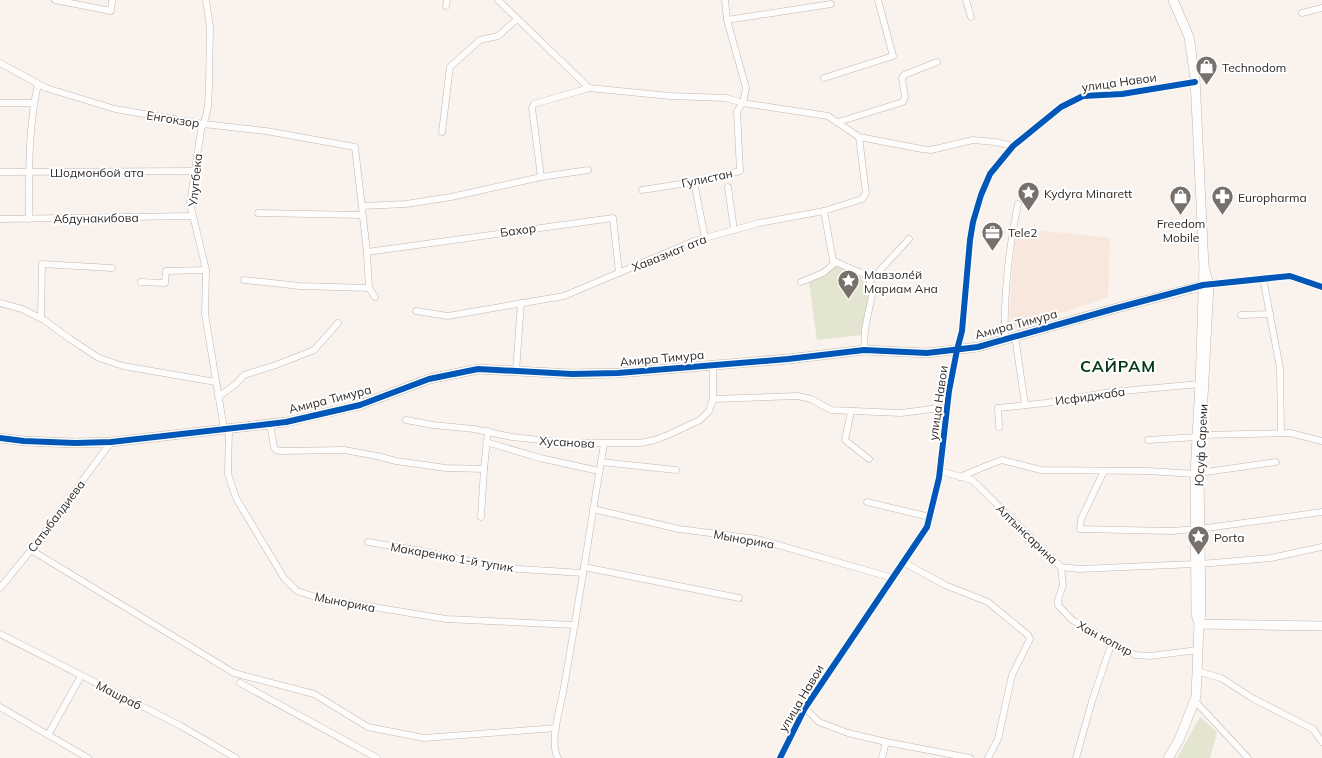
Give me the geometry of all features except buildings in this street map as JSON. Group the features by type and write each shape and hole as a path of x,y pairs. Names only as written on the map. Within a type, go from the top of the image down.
{"street":[{"path":"55,0 111,12 112,0"},
{"name":"Улугбека","path":"206,0 210,27 208,106 201,130 190,203 206,270 205,314 218,396 226,429"},
{"path":"498,0 589,88"},
{"name":"Гулистан","path":"642,190 694,182 740,171 737,111 743,103 746,88 727,20 725,0"},
{"path":"824,78 893,56 878,0"},
{"path":"966,0 971,17"},
{"name":"Юсуф Сареми","path":"1168,758 1179,740 1196,698 1199,624 1196,618 1197,473 1206,284 1195,82 1189,38 1173,0"},
{"path":"727,20 831,4"},
{"path":"1302,13 1322,8"},
{"path":"442,132 450,67 480,40 498,36 517,19"},
{"path":"838,122 903,102 905,97 902,78 904,75 937,62"},
{"name":"Енгокзор","path":"0,63 46,88 115,109 203,124 266,131 354,147 362,206"},
{"name":"улица Навои","path":"780,758 805,708 927,527 940,470 947,407 956,350 962,331 973,222 981,195 990,174 1013,146 1061,107 1083,96 1122,94 1195,82"},
{"path":"29,219 29,172 34,103 38,84"},
{"path":"541,177 532,108 534,104 589,88 670,96 726,98 743,103 828,116 859,137 927,150 973,140 996,142 1013,146"},
{"path":"0,103 34,103"},
{"name":"Хавазмат ата","path":"416,311 448,316 564,296 694,241 760,223 824,210 862,199 866,193 859,137"},
{"path":"375,297 369,288 362,206 406,204 451,197 541,177 588,170"},
{"name":"Шодмонбой ата","path":"0,172 194,171"},
{"path":"694,182 705,238"},
{"path":"728,187 734,230"},
{"path":"1005,339 1008,271 1013,228 1018,204"},
{"path":"824,210 833,261 864,274 870,281 872,295 865,329 864,350"},
{"path":"258,213 362,215"},
{"name":"Абдунакибова","path":"0,219 193,216"},
{"name":"Бахор","path":"367,252 613,218 619,273"},
{"path":"870,281 909,239"},
{"path":"801,282 823,273 836,262"},
{"path":"41,318 42,264 112,268"},
{"path":"141,282 165,283 166,270 206,270"},
{"name":"Амира Тимура","path":"0,438 31,442 111,442 286,422 360,406 429,379 478,370 572,374 618,373 788,359 864,350 927,353 956,350 978,347 1206,284 1290,276 1322,287"},
{"path":"1263,278 1280,368 1281,433"},
{"path":"244,280 300,286 369,288"},
{"name":"Юсуф Сареми","path":"1199,436 1200,384 1206,284"},
{"path":"0,303 22,309 41,318 98,358 122,366 216,382"},
{"path":"516,371 521,303"},
{"path":"1241,315 1270,314"},
{"path":"218,396 236,384 244,375 276,365 314,350 338,323"},
{"path":"1015,336 1025,405"},
{"name":"Хусанова","path":"406,420 433,425 488,431 512,437 560,443 640,443 655,440 670,434 700,420 709,411 713,399 713,365"},
{"name":"Исфиджаба","path":"999,427 998,408 1111,392 1200,384"},
{"path":"713,399 798,396 811,399 831,410 901,413 947,407"},
{"path":"851,411 845,440 869,459"},
{"path":"270,424 274,447 276,450 280,451 344,450 396,461 446,468 484,469"},
{"name":"Мынорика","path":"226,429 228,474 236,498 284,578 297,591 318,598 446,619 575,625"},
{"path":"481,517 488,431"},
{"path":"1148,440 1199,436 1290,433 1322,441"},
{"name":"Сатыбалдиева","path":"0,588 31,550 111,442"},
{"path":"486,442 540,458 599,471"},
{"path":"558,758 555,748 556,728 575,625 604,444"},
{"path":"960,477 1002,460 1041,470 1197,473 1276,462"},
{"path":"601,462 676,470"},
{"name":"Алтынсарина","path":"940,470 972,480 1061,567 1079,569 1197,564 1270,558 1322,547"},
{"path":"1104,471 1081,519 1080,529 1172,531 1322,512"},
{"path":"866,502 930,517"},
{"name":"Мынорика","path":"593,509 679,529 757,539 892,578"},
{"name":"Макаренко 1-й тупик","path":"368,542 504,568 584,570 739,598"},
{"path":"31,550 234,673 314,694 368,727 424,738 556,728"},
{"path":"903,562 945,585 988,602 1028,635 1030,639 1012,675 998,739 988,758"},
{"name":"Хан копир","path":"1061,567 1064,585 1058,600 1058,605 1072,620 1135,655 1150,656 1198,650"},
{"path":"1199,624 1322,626"},
{"name":"Машраб","path":"0,634 181,726 233,757"},
{"path":"1076,758 1092,701 1112,642"},
{"path":"1197,672 1221,678 1254,699 1313,728 1322,742"},
{"path":"48,735 81,676"},
{"path":"240,684 377,758"},
{"path":"1195,701 1248,758"},
{"path":"0,707 88,758"},
{"name":"улица Навои","path":"805,708 819,722 848,733 970,758"},
{"path":"882,758 886,742"}],"shaded area":[{"path":"1017,228 1110,238 1108,297 1008,331"}],"green space":[{"path":"838,266 859,275 870,292 862,335 817,340 809,282"},
{"path":"1200,717 1217,732 1210,758 1177,758"}],"cycle path":[{"path":"780,758 805,708 927,527 939,478 949,391 962,331 973,222 981,195 990,174 1013,146 1061,107 1083,96 1122,94 1195,82"},
{"path":"0,438 24,441 75,443 111,442 286,422 360,405 429,379 478,369 572,374 618,373 788,359 864,350 927,353 978,347 1203,285 1290,276 1322,287"}],"place":[{"name":"Technodom","path":"1207,86"},
{"name":"Kydyra Minarett","path":"1029,212"},
{"name":"Freedom Mobile","path":"1181,216"},
{"name":"Europharma","path":"1223,216"},
{"name":"Tele2","path":"992,252"},
{"name":"Мавзоле́й Мариам Ана","path":"848,300"},
{"name":"Porta","path":"1199,556"}],"district":[{"name":"САЙРАМ","path":"1118,366"}]}
